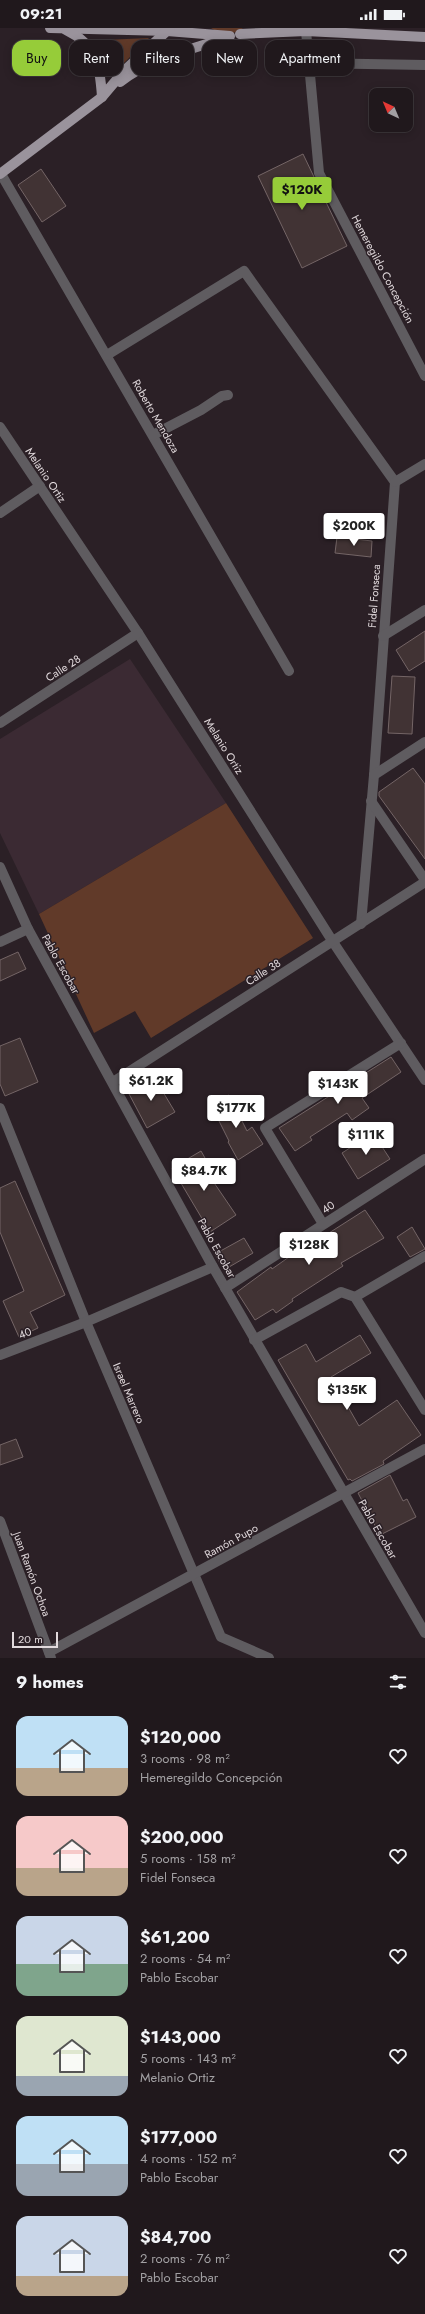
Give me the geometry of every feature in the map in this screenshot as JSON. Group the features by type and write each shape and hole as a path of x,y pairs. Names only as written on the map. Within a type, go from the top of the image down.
{"main road":[{"path":"50,28 168,29 239,33"},
{"path":"64,28 80,37 96,58 101,73 102,97"},
{"path":"208,28 221,35 306,31 424,37"},
{"path":"414,28 424,37"},
{"path":"102,97 124,71 168,29"},
{"path":"0,174 130,75 163,59 239,33"}],"street":[{"name":"Hemeregildo Concepción","path":"306,31 307,40"},
{"path":"354,64 425,65"},
{"name":"Hemeregildo Concepción","path":"309,76 319,173 425,376"},
{"name":"Roberto Mendoza","path":"0,174 107,355 289,671"},
{"path":"107,355 244,271 396,482 425,464"},
{"path":"153,435 201,410 222,396 228,395"},
{"name":"Melanio Ortiz","path":"0,427 138,634 333,942 425,1080"},
{"name":"Fidel Fonseca","path":"361,924 396,482"},
{"path":"0,513 40,486"},
{"path":"383,636 425,610"},
{"name":"Calle 28","path":"0,723 138,634"},
{"path":"374,775 425,742"},
{"path":"371,801 425,881"},
{"name":"Pablo Escobar","path":"0,868 28,929 213,1267 343,1494 425,1633"},
{"name":"Calle 38","path":"113,1082 361,924 425,881"},
{"path":"0,942 28,929"},
{"path":"323,1224 265,1128 401,1043"},
{"name":"Israel Marrero","path":"0,1108 86,1322 193,1576 221,1637 269,1658"},
{"name":"40","path":"225,1288 425,1159"},
{"path":"355,1298 425,1256"},
{"name":"40","path":"0,1355 86,1322 213,1267"},
{"path":"254,1340 341,1292 355,1298 425,1410"},
{"name":"Ramón Pupo","path":"50,1655 425,1449"},
{"name":"Juan Ramón Ochoa","path":"0,1521 50,1655"}],"shaded area":[{"path":"211,28 243,28 239,31 227,34"},
{"path":"149,38 147,40 131,40 131,56 123,64 123,40 104,40"},
{"path":"130,659 226,803 39,914 0,833 0,739"},
{"path":"226,803 313,938 151,1038 135,1011 94,1033 39,914"}],"building":[{"path":"303,154 347,246 302,268 258,176"},
{"path":"41,169 66,206 42,222 18,185"},
{"path":"337,537 372,541 371,557 335,553"},
{"path":"425,631 425,661 409,671 396,650"},
{"path":"392,676 415,677 412,734 388,733"},
{"path":"413,768 425,784 425,859 379,796 379,792"},
{"path":"18,952 26,969 0,981 0,960"},
{"path":"20,1038 38,1082 5,1096 0,1084 0,1046"},
{"path":"391,1057 401,1072 362,1098 369,1108 352,1120 347,1113 310,1137 312,1140 295,1151 279,1128"},
{"path":"154,1077 175,1112 147,1128 128,1092"},
{"path":"229,1095 247,1131 252,1127 263,1144 238,1160 211,1105"},
{"path":"373,1133 390,1159 358,1179 342,1153"},
{"path":"201,1151 209,1165 204,1168 236,1215 210,1232 172,1168"},
{"path":"15,1181 65,1295 30,1312 38,1328 19,1337 3,1301 24,1291 0,1232 0,1188"},
{"path":"365,1210 384,1238 341,1263 343,1266 292,1299 293,1301 276,1313 273,1309 255,1320 237,1292 271,1267 272,1269 306,1245 307,1247"},
{"path":"412,1227 425,1249 410,1257 397,1237"},
{"path":"244,1238 253,1253 224,1270 215,1254"},
{"path":"360,1335 371,1353 331,1377 359,1426 397,1400 421,1435 383,1461 384,1464 352,1481 350,1479 348,1480 278,1360 306,1344 316,1362"},
{"path":"16,1439 23,1457 0,1465 0,1445"},
{"path":"390,1475 403,1501 407,1499 416,1517 380,1535 358,1493"}]}
